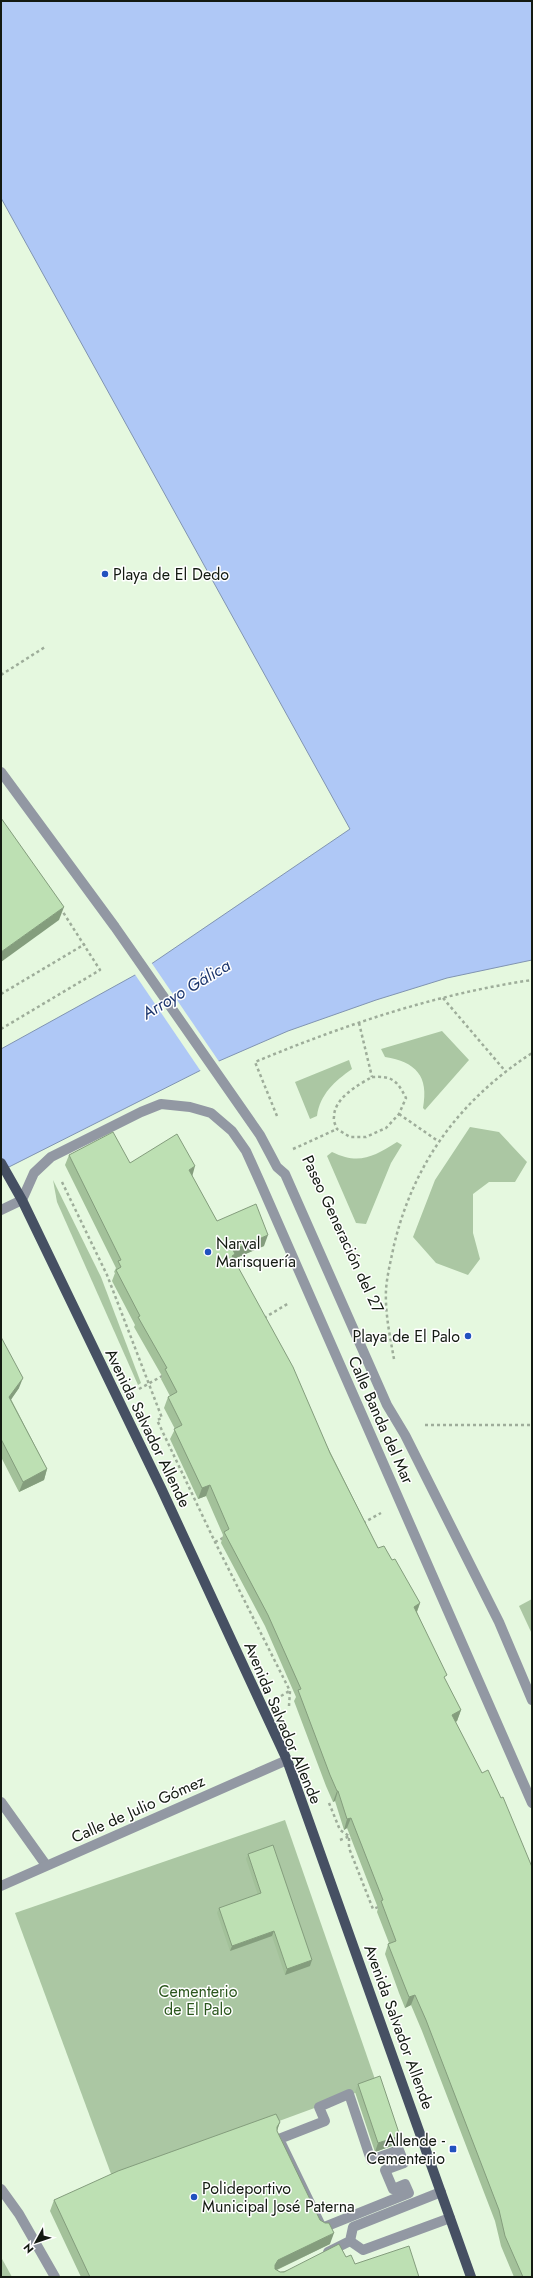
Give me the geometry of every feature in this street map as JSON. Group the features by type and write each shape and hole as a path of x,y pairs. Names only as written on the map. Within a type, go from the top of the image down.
{"main road":[{"name":"Avenida Salvador Allende","path":"1,1163 22,1200 160,1488 286,1760 471,2277"}],"street":[{"name":"Calle Banda del Mar","path":"1,772 67,860 144,969 210,1066 260,1135 277,1167 284,1174 387,1405 405,1434 499,1622 532,1700"},
{"name":"Calle Banda del Mar","path":"22,1200 34,1173 50,1157 67,1147 161,1104 190,1107 211,1114 232,1131 246,1151 532,1803"},
{"path":"1,1210 22,1200"},
{"name":"Calle de Julio Gómez","path":"1,1886 286,1760"},
{"path":"1,1802 46,1865"},
{"path":"349,2094 371,2160 399,2150 404,2163 385,2170 393,2189 405,2184 408,2193 322,2228 279,2139 325,2121 319,2107 349,2094"},
{"path":"1,2189 19,2214 55,2277"},
{"path":"350,2241 353,2227 441,2192"},
{"path":"350,2241 362,2250 450,2218"},
{"path":"322,2255 350,2241"}],"path":[{"path":"1,675 45,647"},
{"path":"1,1029 100,970 85,944 58,905"},
{"path":"1,994 85,944"},
{"path":"279,1121 255,1062 316,1037 442,998 502,984 532,980"},
{"path":"442,998 506,1072"},
{"path":"359,1023 372,1077"},
{"name":"Paseo Generación del 27","path":"394,1363 386,1290 392,1257 409,1194 438,1141 467,1106 506,1072 532,1053"},
{"path":"387,1076 400,1085 406,1098 399,1114 386,1128 366,1138 350,1137 337,1129 333,1117 340,1102 352,1089 372,1077 387,1076"},
{"path":"399,1114 438,1141"},
{"name":"Paseo Generación del 27","path":"293,1156 290,1150 337,1129"},
{"path":"62,1182 107,1275 162,1418 157,1420 289,1692 288,1703 291,1710"},
{"path":"262,1319 308,1292"},
{"path":"139,1389 168,1373"},
{"path":"405,1434 428,1424 532,1425"},
{"path":"359,1525 401,1503"},
{"path":"215,1542 227,1535"},
{"path":"238,1587 244,1584"},
{"path":"289,1692 297,1687"},
{"path":"328,1802 340,1830 350,1836"},
{"path":"340,1840 357,1833"},
{"path":"350,1836 349,1848 373,1909 386,1904"}],"green space":[{"path":"442,1031 469,1060 425,1110 423,1108 424,1087 418,1072 405,1063 396,1059 385,1057 381,1049"},
{"path":"349,1060 352,1069 334,1083 321,1101 317,1116 310,1119 295,1082"},
{"path":"470,1127 499,1132 527,1162 515,1182 489,1182 473,1194 473,1233 480,1259 468,1275 436,1263 413,1237 435,1180"},
{"path":"397,1142 402,1145 391,1163 366,1224 356,1223 327,1156 332,1152 350,1158 366,1158 381,1152"},
{"path":"53,1180 101,1277 141,1383 138,1385 57,1202"},
{"path":"532,1599 532,1634 519,1606"},
{"name":"Cementerio de El Palo","path":"285,1820 377,2085 114,2182 15,1913"},
{"path":"1,2257 12,2277 1,2277"}],"water":[{"name":"Arroyo Gálica","path":"1,1 532,1 532,960 447,978 376,1000 288,1031 219,1061 1,1171 1,1049 135,975 350,829 1,198"}],"pier":[{"path":"151,962 220,1063 202,1073 134,973"}],"building":[{"path":"1,818 64,907 1,952"},
{"path":"113,1132 130,1163 177,1134 195,1166 189,1170 217,1221 256,1204 268,1235 233,1250 235,1254 232,1256 293,1367 330,1453 378,1548 384,1546 392,1560 395,1559 420,1603 414,1607 447,1675 444,1677 461,1710 452,1715 482,1773 488,1770 501,1798 503,1797 532,1867 532,2277 523,2277 505,2236 499,2210 426,2020 415,1995 409,1997 388,1944 396,1941 381,1901 383,1900 351,1818 347,1819 338,1791 330,1775 298,1690 301,1689 268,1615 224,1532 229,1529 210,1485 202,1488 174,1429 182,1425 168,1397 177,1392 165,1369 167,1368 138,1317 140,1316 116,1270 121,1267 118,1261 121,1260 69,1155"},
{"path":"1,1337 23,1378 9,1397 47,1469 23,1482 1,1439"},
{"path":"273,1845 312,1960 287,1969 274,1931 232,1946 219,1908 261,1893 248,1854"},
{"path":"380,2076 400,2136 378,2143 358,2084"},
{"name":"Polideportivo Municipal José Paterna","path":"276,2114 280,2122 277,2127 277,2131 320,2220 325,2223 329,2223 334,2233 278,2260 275,2265 275,2269 280,2272 284,2272 339,2244 346,2257 351,2255 355,2264 409,2246 419,2277 90,2277 54,2200 118,2171"}],"place":[{"name":"Playa de El Dedo","path":"105,574"},
{"name":"Narval Marisquería","path":"208,1252"},
{"name":"Playa de El Palo","path":"468,1336"},
{"name":"Allende - Cementerio","path":"453,2149"},
{"name":"Polideportivo Municipal José Paterna","path":"194,2197"}]}
